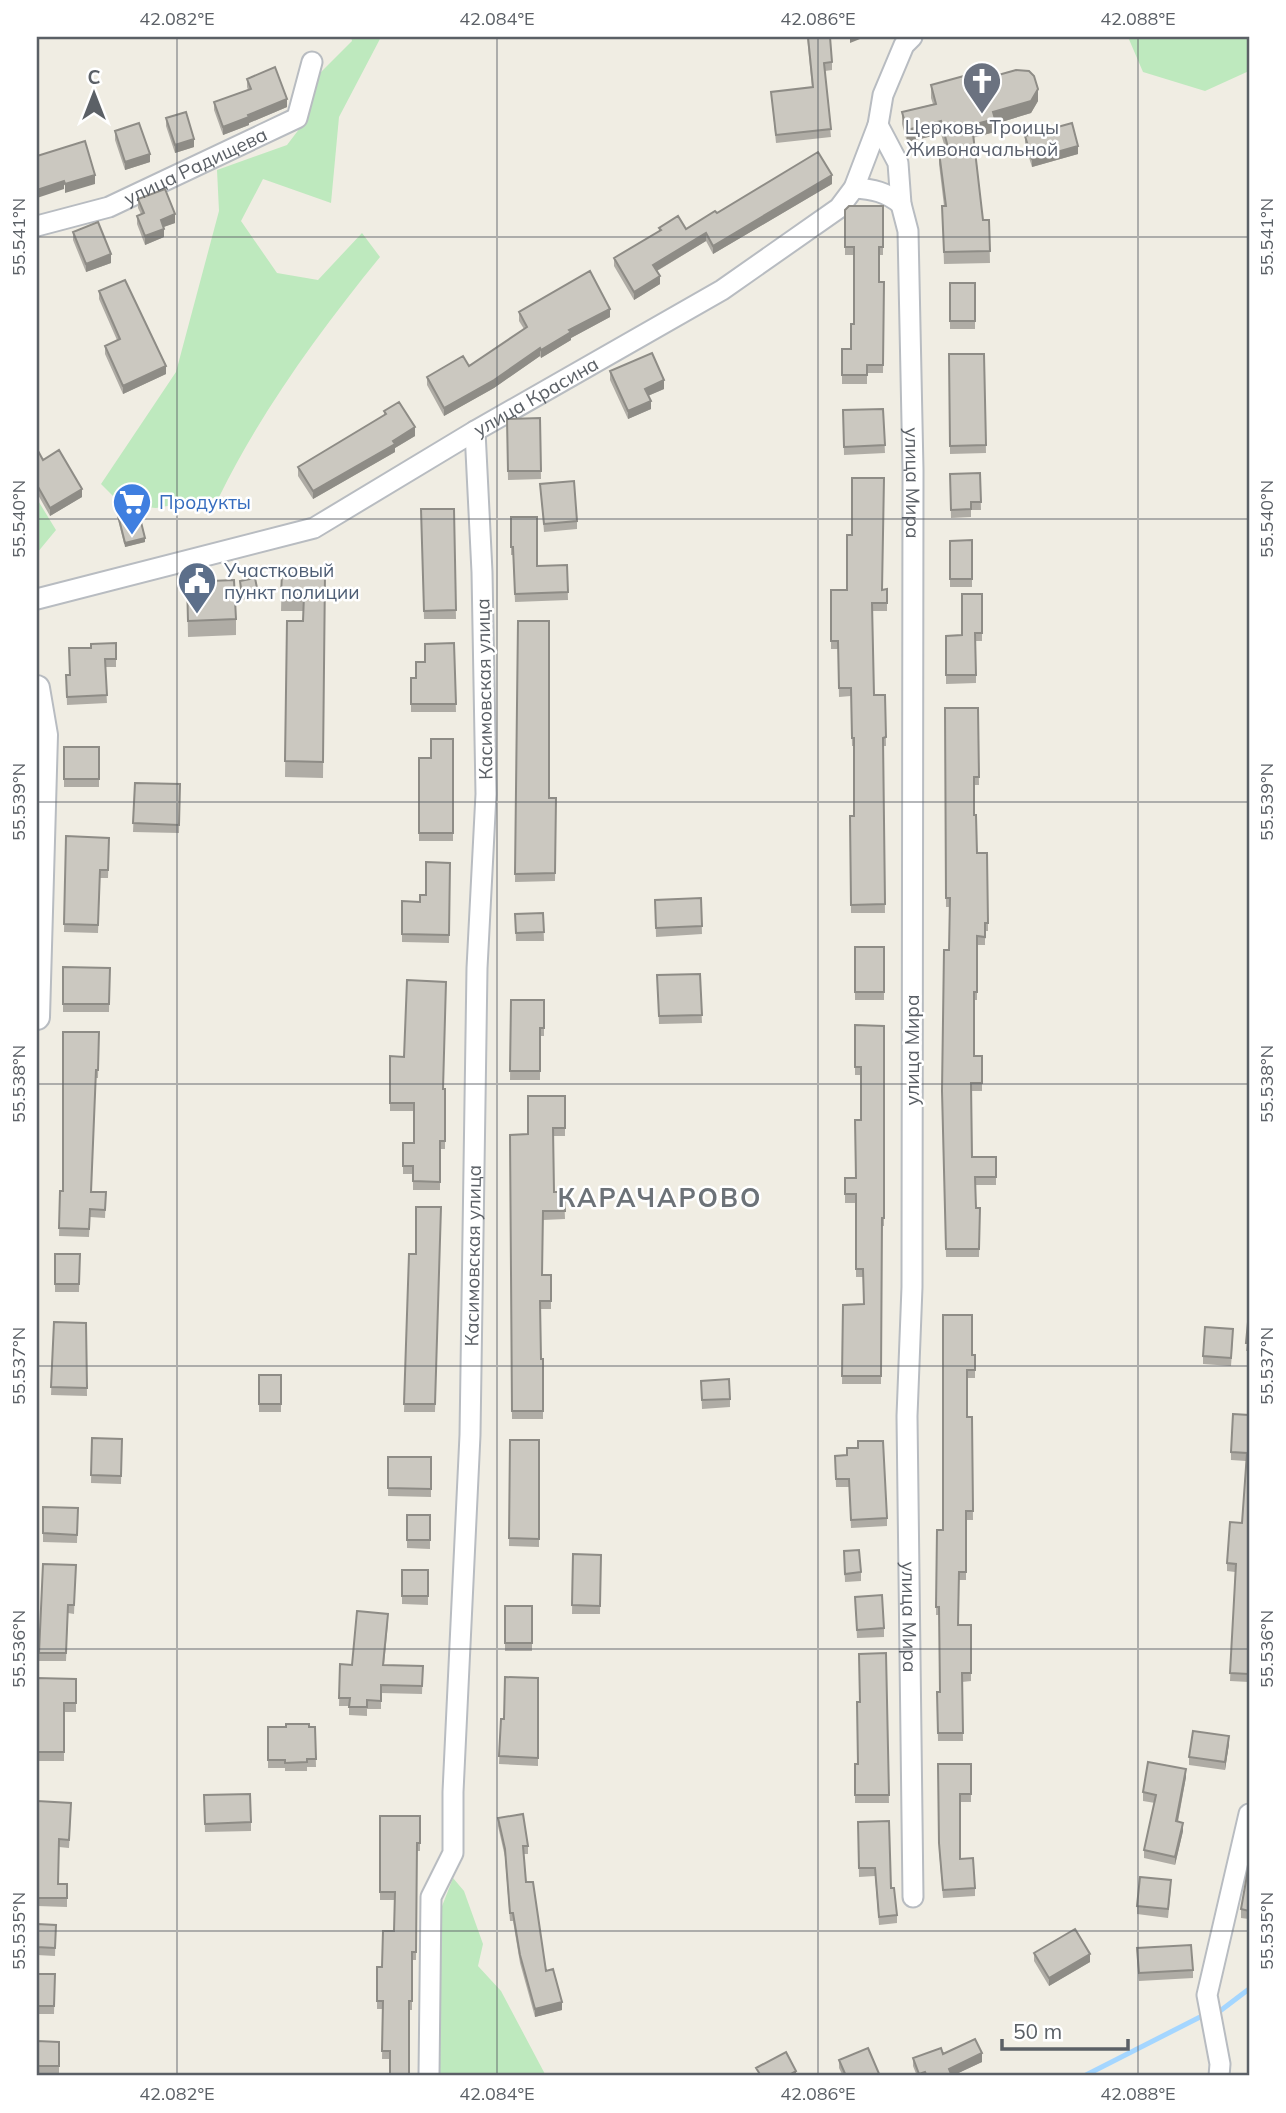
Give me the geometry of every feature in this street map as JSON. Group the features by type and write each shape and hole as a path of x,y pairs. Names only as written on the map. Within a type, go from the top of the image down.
{"street":[{"name":"улица Красина","path":"37,599 314,528 475,431 722,289 839,208 854,188 878,125 883,95 904,45 912,37"},
{"name":"улица Радищева","path":"37,226 109,207 297,118 312,62"},
{"name":"улица Мира","path":"878,125 898,163 901,204 908,231 913,470 912,1287 907,1416 913,1897"},
{"path":"854,188 889,194 901,204"},
{"name":"Касимовская улица","path":"429,2076 431,1897 453,1853 470,1435 477,968 486,794 482,572 475,431"},
{"path":"37,688 45,735 37,1017"},
{"path":"1219,2076 1220,2064 1207,1995 1249,1814"}],"green space":[{"path":"351,37 381,37 339,117 331,203 263,179 241,221 277,273 318,280 362,233 380,257 293,372 254,433 219,497 156,508 122,505 101,484 176,372 219,211 217,170 287,145 303,124 318,75 352,41"},
{"path":"1128,37 1249,37 1249,71 1205,91 1143,72"},
{"path":"37,499 56,530 37,553"},
{"path":"453,1878 464,1891 483,1944 478,1966 501,1991 546,2076 439,2076 438,1972 441,1951 437,1919"}],"building":[{"path":"808,37 830,37 832,62 824,63 831,129 776,135 771,92 813,87"},
{"path":"275,67 287,99 223,127 214,102 251,89 247,79"},
{"path":"1016,70 1029,71 1034,76 1038,89 1031,101 993,112 995,119 972,125 983,220 989,220 990,251 944,252 942,206 946,206 939,152 949,151 941,121 907,130 902,112 936,104 931,85 982,71 984,79"},
{"path":"186,112 194,139 175,145 166,118"},
{"path":"139,123 150,154 125,162 115,131"},
{"path":"1072,123 1078,146 1032,159 1025,136"},
{"path":"85,141 95,175 37,190 37,156"},
{"path":"818,152 832,175 713,246 706,233 653,265 660,276 634,292 614,258 661,230 659,228 678,216 686,229"},
{"path":"165,189 175,214 161,220 164,229 145,236 137,216 144,213 138,199"},
{"path":"849,206 883,206 883,247 879,247 879,282 884,282 883,365 867,365 867,375 842,375 842,349 851,349 851,324 854,324 854,247 845,247 845,210"},
{"path":"98,222 111,254 86,264 73,232"},
{"path":"590,271 610,309 569,330 571,332 541,350 540,348 494,380 444,408 427,377 463,356 469,366 527,327 519,312"},
{"path":"125,280 166,366 123,386 105,346 120,339 99,291"},
{"path":"950,283 975,283 975,321 950,321"},
{"path":"652,353 664,380 645,389 651,401 628,411 610,371"},
{"path":"949,354 984,354 986,445 950,446"},
{"path":"399,402 415,427 393,441 395,444 313,491 298,467 386,414 384,411"},
{"path":"883,409 885,445 844,447 843,410"},
{"path":"540,418 541,471 508,471 507,419"},
{"path":"37,449 43,460 59,450 82,489 50,508 37,485"},
{"path":"980,473 981,502 971,502 971,509 951,510 950,474"},
{"path":"852,478 884,478 882,590 887,589 887,603 872,603 874,695 885,695 885,904 851,905 850,816 854,816 854,738 851,688 839,688 838,641 831,641 831,590 847,590 847,535 852,535"},
{"path":"574,481 577,521 544,524 540,484"},
{"path":"136,502 145,538 125,543 116,507"},
{"path":"421,509 454,509 456,610 424,611"},
{"path":"511,517 537,517 537,566 567,565 568,592 515,594"},
{"path":"972,540 972,579 950,579 950,541"},
{"path":"282,573 325,573 323,762 285,761 287,621 303,621 304,595 281,595"},
{"path":"255,578 258,593 242,596 240,581"},
{"path":"234,580 236,619 188,621 187,582"},
{"path":"962,594 982,594 982,633 975,633 976,675 946,675 946,636 962,635"},
{"path":"518,621 549,621 549,798 556,798 555,873 515,874"},
{"path":"116,643 116,659 105,659 107,695 67,697 66,675 70,675 69,648 91,648 91,644"},
{"path":"454,643 456,704 411,704 411,678 416,678 416,662 425,662 425,644"},
{"path":"945,708 978,708 979,777 974,777 974,815 977,853 987,853 988,923 985,923 985,937 977,936 974,1056 982,1056 982,1083 971,1083 972,1157 996,1157 996,1177 975,1177 976,1208 980,1208 979,1249 946,1249 942,1091 944,950 949,950 950,898 946,898"},
{"path":"431,739 453,739 453,833 419,833 419,758 431,758"},
{"path":"64,747 99,747 99,779 64,779"},
{"path":"135,783 180,784 179,825 133,823"},
{"path":"66,836 109,838 108,870 100,870 98,925 64,924"},
{"path":"426,862 450,863 449,935 402,934 402,901 420,902 420,895 426,895"},
{"path":"701,898 702,926 656,928 655,900"},
{"path":"543,913 544,932 516,933 515,914"},
{"path":"855,947 884,947 884,992 855,992"},
{"path":"63,967 110,968 109,1004 63,1004"},
{"path":"700,974 702,1015 659,1016 657,975"},
{"path":"407,980 446,982 443,1089 445,1141 440,1141 440,1182 413,1181 413,1166 403,1166 403,1143 414,1143 414,1103 390,1103 390,1056 404,1057"},
{"path":"511,1000 544,1000 544,1028 540,1028 540,1071 510,1071"},
{"path":"855,1025 884,1026 881,1376 842,1376 843,1305 864,1304 863,1269 856,1269 856,1194 845,1194 845,1178 856,1178 855,1120 861,1120 861,1067 855,1067"},
{"path":"63,1032 99,1032 91,1192 106,1192 105,1210 90,1209 89,1229 59,1228 60,1191 63,1191"},
{"path":"528,1096 565,1096 565,1128 553,1128 554,1192 564,1192 565,1211 543,1211 542,1275 551,1275 551,1301 540,1301 543,1411 512,1411 510,1135 528,1134"},
{"path":"416,1207 441,1207 435,1404 404,1404 409,1254 416,1254"},
{"path":"55,1254 80,1254 79,1284 55,1284"},
{"path":"943,1315 972,1315 972,1355 975,1355 975,1370 967,1370 967,1417 972,1417 973,1511 966,1511 966,1572 959,1572 958,1625 971,1625 971,1673 962,1673 963,1733 938,1733 939,1607 936,1607 937,1530 943,1530"},
{"path":"54,1322 86,1323 87,1388 51,1387"},
{"path":"1248,1322 1249,1343 1246,1343"},
{"path":"1205,1327 1233,1329 1231,1358 1203,1356"},
{"path":"259,1375 281,1375 281,1404 259,1404"},
{"path":"729,1379 730,1399 702,1400 701,1381"},
{"path":"1233,1414 1249,1415 1249,1674 1230,1673 1236,1564 1227,1563 1230,1522 1242,1523 1247,1453 1231,1452"},
{"path":"92,1438 122,1439 121,1476 91,1475"},
{"path":"510,1440 539,1440 539,1539 509,1538"},
{"path":"858,1441 883,1441 887,1518 851,1520 849,1479 836,1479 835,1456 847,1455 847,1448 858,1448"},
{"path":"388,1457 431,1457 431,1489 388,1488"},
{"path":"43,1507 78,1508 77,1535 43,1533"},
{"path":"407,1515 430,1515 430,1540 407,1540"},
{"path":"859,1550 861,1572 845,1574 844,1551"},
{"path":"573,1554 601,1555 600,1606 572,1605"},
{"path":"43,1564 76,1565 74,1605 68,1605 66,1653 39,1653"},
{"path":"402,1570 428,1570 428,1596 402,1596"},
{"path":"882,1595 884,1628 857,1630 855,1597"},
{"path":"505,1606 532,1606 532,1643 505,1643"},
{"path":"357,1611 388,1614 383,1665 423,1666 422,1686 381,1685 381,1701 367,1700 367,1707 349,1707 350,1698 339,1698 340,1664 352,1665"},
{"path":"886,1653 889,1795 855,1795 855,1764 858,1764 857,1702 860,1702 859,1654"},
{"path":"505,1677 538,1678 538,1758 499,1756 501,1719 504,1719"},
{"path":"37,1678 76,1679 76,1703 64,1703 64,1752 37,1752"},
{"path":"286,1724 309,1724 309,1727 315,1727 316,1759 285,1763 285,1760 268,1760 268,1727 286,1727"},
{"path":"1193,1731 1229,1736 1225,1762 1189,1757"},
{"path":"1148,1762 1186,1769 1176,1821 1183,1823 1175,1857 1144,1850 1156,1795 1143,1792"},
{"path":"938,1764 971,1764 971,1794 960,1794 960,1859 973,1858 975,1888 943,1890 939,1843"},
{"path":"250,1794 251,1822 205,1824 204,1795"},
{"path":"37,1801 71,1803 69,1840 59,1839 58,1884 67,1884 67,1898 37,1898"},
{"path":"523,1814 528,1846 523,1846 526,1882 533,1882 546,1971 553,1969 562,2002 535,2009 520,1955 513,1913 510,1913 505,1849 498,1818"},
{"path":"380,1816 420,1816 420,1843 417,1843 416,1952 412,1952 412,2001 409,2001 409,2076 390,2076 390,2051 382,2051 383,2001 377,2001 377,1967 382,1967 383,1931 394,1931 395,1892 380,1892"},
{"path":"889,1821 891,1888 894,1888 897,1915 879,1917 875,1868 859,1868 858,1822"},
{"path":"1249,1864 1249,1911 1241,1909"},
{"path":"1140,1877 1171,1880 1168,1909 1137,1906"},
{"path":"37,1924 56,1925 55,1948 37,1947"},
{"path":"1075,1929 1090,1954 1049,1978 1034,1953"},
{"path":"1191,1945 1193,1970 1139,1973 1137,1948"},
{"path":"37,1974 55,1974 54,2006 37,2006"},
{"path":"975,2039 982,2053 949,2069 951,2074 919,2074 913,2058 941,2048 943,2054"},
{"path":"37,2041 59,2042 59,2066 37,2066"},
{"path":"868,2048 880,2076 846,2076 839,2060"},
{"path":"786,2052 796,2071 787,2076 761,2076 756,2068"}],"waterway":[{"path":"1220,2011 1249,1989"},
{"path":"1084,2076 1206,2014"}],"place":[{"name":"Церковь Троицы Живоначальной","path":"982,115"},
{"name":"Продукты","path":"132,536"},
{"name":"Участковый пункт полиции","path":"197,615"}],"district":[{"name":"КАРАЧАРОВО","path":"660,1197"}]}
